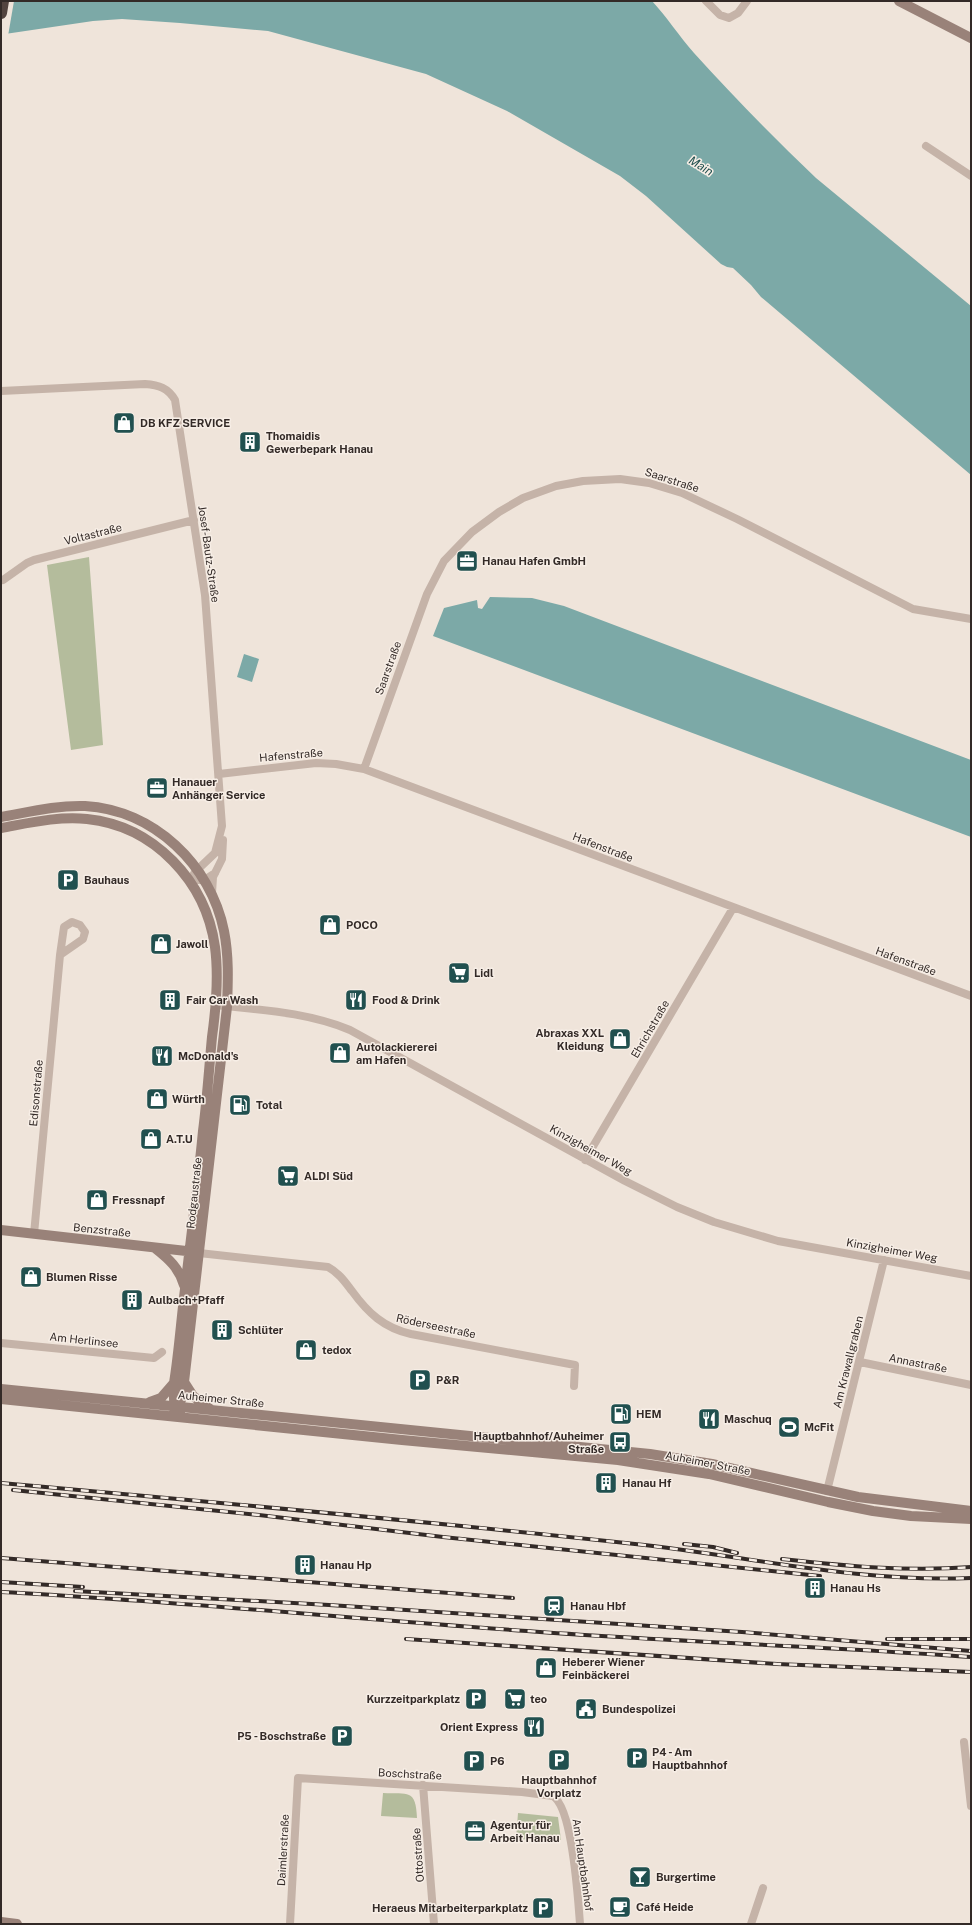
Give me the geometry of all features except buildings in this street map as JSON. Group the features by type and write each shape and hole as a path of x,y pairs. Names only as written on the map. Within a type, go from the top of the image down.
{"highway":[{"path":"1,13 3,1"}],"main road":[{"path":"898,1 971,38"},
{"name":"Rodgaustraße","path":"1,817 61,806 86,806 109,810 144,823 180,849 198,870 212,893 221,919 226,944 228,977 227,1006 195,1252 185,1289 174,1383 174,1399 178,1406"},
{"name":"Rodgaustraße","path":"1,828 65,818 98,821 137,833 171,859 190,880 206,910 213,934 217,972 216,1005 184,1382 181,1400 178,1406"},
{"name":"Benzstraße","path":"1,1230 195,1252"},
{"path":"155,1248 173,1263 182,1276 185,1289"},
{"path":"184,1382 193,1396 212,1410"},
{"path":"146,1403 161,1398 174,1383"},
{"name":"Auheimer Straße","path":"1,1389 669,1456 712,1464 827,1491 886,1502 971,1512"},
{"name":"Auheimer Straße","path":"1,1399 189,1417 437,1444 618,1460 668,1467 748,1482 828,1502 873,1511 911,1516 971,1520"},
{"path":"166,1415 178,1406 189,1417"},
{"path":"1,1922 17,1924"}],"street":[{"path":"706,1 725,18 734,17 747,1"},
{"path":"926,146 971,176"},
{"name":"Josef-Bautz-Straße","path":"1,391 145,384 161,387 169,392 176,405 204,595 219,774 222,829 216,854 198,870 190,880"},
{"name":"Saarstraße","path":"364,769 426,594 444,561 472,532 498,512 523,498 556,486 583,481 620,479 649,483 682,493 737,519 913,608 971,619"},
{"name":"Voltastraße","path":"3,580 34,560 194,520"},
{"name":"Hafenstraße","path":"219,774 316,762 364,769 971,996"},
{"path":"212,893 212,882 222,859 222,829"},
{"path":"190,880 204,880 215,873"},
{"name":"Ehrichstraße","path":"586,1160 733,908"},
{"name":"Edisonstraße","path":"34,1234 60,954"},
{"name":"Kinzigheimer Weg","path":"216,1005 302,1015 332,1023 350,1030 586,1160 664,1201 734,1229 778,1240 971,1276"},
{"name":"Röderseestraße","path":"195,1252 328,1267 339,1275 366,1310 390,1328 407,1333 575,1365 574,1386"},
{"name":"Am Krawallgraben","path":"827,1491 884,1260"},
{"name":"Am Herlinsee","path":"1,1343 154,1358 162,1352"},
{"name":"Annastraße","path":"860,1362 971,1385"},
{"path":"437,1444 439,1432"},
{"path":"964,1742 971,1806"},
{"name":"Boschstraße","path":"298,1778 522,1792"},
{"name":"Daimlerstraße","path":"290,1924 298,1778"},
{"name":"Ottostraße","path":"424,1785 434,1924"},
{"name":"Am Hauptbahnhof","path":"522,1792 549,1794 556,1798 562,1807 568,1826 580,1924"},
{"path":"751,1924 763,1888"}],"green space":[{"path":"89,557 103,745 71,750 47,565"},
{"path":"383,1793 399,1793 409,1795 415,1802 417,1818 381,1816"},
{"path":"518,1813 558,1817 561,1840 547,1840 547,1838 538,1838 536,1840 516,1839"}],"water":[{"name":"Main","path":"1,1 652,1 709,69 754,117 816,178 971,306 971,475 761,297 733,268 721,264 646,196 620,176 507,111 426,74 268,31 122,19 93,21 5,34"},
{"path":"490,597 532,598 564,606 971,760 971,837 433,636 444,608 477,600 478,608 482,609"},
{"path":"244,654 259,659 252,682 237,677"}],"pier":[{"path":"1,1 14,1 8,36 1,36"}],"railway":[{"path":"1,1483 318,1512 635,1544 845,1573 929,1578 971,1578"},
{"path":"13,1490 259,1515 443,1537 820,1576"},
{"path":"684,1544 713,1547 737,1553"},
{"path":"1,1558 513,1598"},
{"path":"782,1559 900,1569 971,1567"},
{"path":"1,1582 83,1587"},
{"path":"75,1591 329,1605 742,1632 971,1651"},
{"path":"1,1592 133,1600 582,1635 971,1657"},
{"path":"406,1639 777,1664 971,1672"},
{"path":"887,1639 971,1639"}],"place":[{"name":"DB KFZ SERVICE","path":"124,423"},
{"name":"Thomaidis Gewerbepark Hanau","path":"250,442"},
{"name":"Hanau Hafen GmbH","path":"467,561"},
{"name":"Hanauer Anhänger Service","path":"157,788"},
{"name":"Bauhaus","path":"68,880"},
{"name":"POCO","path":"330,925"},
{"name":"Jawoll","path":"161,944"},
{"name":"Lidl","path":"459,973"},
{"name":"Fair Car Wash","path":"170,1000"},
{"name":"Food & Drink","path":"356,1000"},
{"name":"Abraxas XXL Kleidung","path":"620,1039"},
{"name":"Autolackiererei am Hafen","path":"340,1053"},
{"name":"McDonald's","path":"162,1056"},
{"name":"Würth","path":"157,1099"},
{"name":"Total","path":"240,1105"},
{"name":"A.T.U","path":"151,1139"},
{"name":"ALDI Süd","path":"288,1176"},
{"name":"Fressnapf","path":"97,1200"},
{"name":"Blumen Risse","path":"31,1277"},
{"name":"Aulbach+Pfaff","path":"132,1300"},
{"name":"Schlüter","path":"222,1330"},
{"name":"tedox","path":"306,1350"},
{"name":"P&R","path":"420,1380"},
{"name":"HEM","path":"621,1414"},
{"name":"Maschuq","path":"709,1419"},
{"name":"McFit","path":"789,1427"},
{"name":"Hauptbahnhof/Auheimer Straße","path":"620,1442"},
{"name":"Hanau Hf","path":"606,1483"},
{"name":"Hanau Hp","path":"305,1565"},
{"name":"Hanau Hs","path":"815,1588"},
{"name":"Hanau Hbf","path":"554,1606"},
{"name":"Heberer Wiener Feinbäckerei","path":"546,1668"},
{"name":"Kurzzeitparkplatz","path":"476,1699"},
{"name":"teo","path":"515,1699"},
{"name":"Bundespolizei","path":"586,1709"},
{"name":"Orient Express","path":"534,1727"},
{"name":"P5 - Boschstraße","path":"342,1736"},
{"name":"P4 - Am Hauptbahnhof","path":"637,1758"},
{"name":"Hauptbahnhof Vorplatz","path":"559,1760"},
{"name":"P6","path":"474,1761"},
{"name":"Agentur für Arbeit Hanau","path":"475,1831"},
{"name":"Burgertime","path":"640,1877"},
{"name":"Café Heide","path":"620,1907"},
{"name":"Heraeus Mitarbeiterparkplatz","path":"543,1908"}]}
